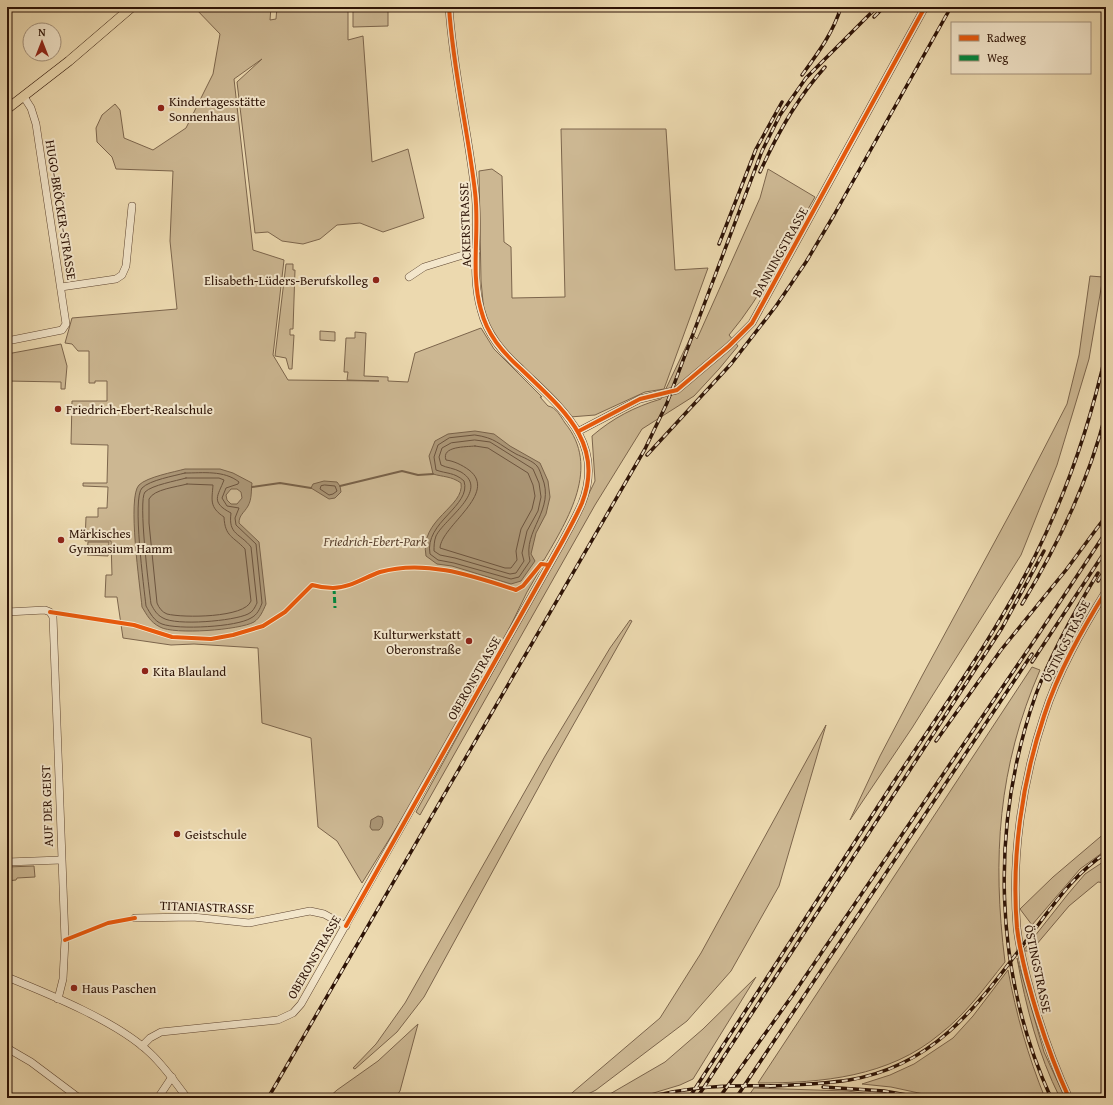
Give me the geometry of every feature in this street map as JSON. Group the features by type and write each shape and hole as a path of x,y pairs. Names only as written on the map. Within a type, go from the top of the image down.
{"main road":[{"path":"7,109 24,97 121,18 132,7"}],"street":[{"name":"ACKERSTRASSE","path":"449,7 457,81 475,192 478,301 490,333 504,352 558,405 579,431"},
{"name":"BANNINGSTRASSE","path":"579,431 640,399 677,390 734,342 752,323 925,7"},
{"name":"HUGO-BRÖCKER-STRASSE","path":"7,341 64,328 66,324 36,124 31,108 24,97"},
{"path":"61,287 116,279 122,275 126,266 132,206"},
{"path":"409,277 424,267 476,251"},
{"name":"OBERONSTRASSE","path":"142,1046 150,1038 161,1032 278,1020 293,1013 301,1004 576,516 582,502 588,477 587,454 579,431"},
{"name":"ÖSTINGSTRASSE","path":"1069,1098 1040,1027 1024,965 1018,929 1016,878 1026,786 1044,716 1067,663 1106,591"},
{"name":"AUF DER GEIST","path":"7,612 45,610 50,612 54,624 61,860 65,940 63,979 58,999"},
{"path":"7,862 61,860"},
{"name":"TITANIASTRASSE","path":"135,918 193,917 249,923 310,911 324,914 346,926"},
{"path":"7,977 58,999 112,1027 142,1046 172,1077 187,1098"},
{"path":"7,1048 31,1062 79,1098"},
{"path":"158,1098 172,1077"}],"green space":[{"name":"Friedrich-Ebert-Park","path":"194,7 271,7 270,20 276,19 277,7 348,7 348,40 363,36 372,162 408,149 424,218 383,232 360,223 337,225 320,239 303,244 282,241 268,232 255,233 237,82 262,59 234,79 253,250 284,260 273,355 288,380 379,381 347,380 348,372 344,372 346,338 355,338 355,332 366,333 364,376 388,377 388,381 408,382 415,353 481,328 494,349 542,397 540,397 548,406 553,408 562,418 575,440 580,457 581,475 571,510 544,560 542,561 538,569 541,568 527,592 470,709 362,883 337,841 318,827 311,738 262,723 258,648 194,644 171,645 123,638 117,597 105,597 106,575 112,575 111,541 85,541 86,517 98,517 98,508 107,508 108,487 83,486 83,483 107,483 108,445 71,444 72,401 107,401 107,381 95,381 95,383 89,383 89,351 78,351 72,344 65,343 72,318 177,309 170,241 173,171 116,169 112,157 97,142 96,128 102,115 115,104 120,110 124,138 153,150 186,128 213,74 220,34"},
{"path":"353,7 388,7 388,26 353,27"},
{"path":"561,129 666,129 675,270 708,268 664,389 645,392 595,415 570,417 515,363 485,322 481,281 479,171 492,169 502,176 504,242 511,247 512,298 565,297"},
{"path":"768,169 815,197 764,286 729,335 738,346 694,396 642,429 595,505 420,815 416,812 575,522 595,481 592,436 624,414 661,399 692,334 697,339 760,198"},
{"path":"286,264 293,264 293,270 295,270 293,329 290,329 290,335 294,335 292,369 289,369 286,358 275,356"},
{"path":"1090,276 1103,277 1089,359 1057,465 1021,555 912,728 850,820 880,756 1019,497 1067,404 1079,355"},
{"path":"320,331 335,332 335,341 320,340"},
{"path":"61,344 67,366 65,389 61,389 61,382 7,381 7,354"},
{"path":"88,542 109,542 108,556 87,555"},
{"path":"630,620 632,621 554,759 424,997 397,1032 355,1069 353,1068 376,1044 405,1003 545,756 610,648"},
{"path":"1032,667 1040,670 1026,706 1015,742 1007,778 1002,813 999,849 999,886 1005,962 975,1000 958,1018 940,1034 899,1060 854,1075 830,1079 782,1083 758,1083"},
{"path":"826,725 779,886 731,971 687,1021 596,1090 580,1098 566,1098 660,1018 701,953"},
{"path":"1106,832 1106,850 1080,869 1032,925 1020,909 1053,877"},
{"path":"1106,860 1106,883 1098,882 1069,906 1031,951 1023,951 1085,874"},
{"path":"34,866 35,877 17,878 16,880 7,881 7,867"},
{"path":"1017,958 1044,1052 1065,1098 1060,1098 1039,1047 1024,994"},
{"path":"1008,970 1023,1035 1045,1098 942,1098 891,1087 862,1084 890,1075 914,1064 953,1038 973,1016"},
{"path":"756,977 693,1079 680,1085 637,1098 603,1098 665,1062 703,1029"},
{"path":"418,1024 400,1091 395,1098 328,1098 378,1061"},
{"path":"754,1088 847,1091 903,1098 747,1098"}],"water":[{"path":"475,431 494,434 510,446 540,463 548,481 550,497 546,514 536,533 531,554 535,561 521,581 511,584 452,566 437,564 426,556 426,543 429,532 456,499 460,492 461,483 450,478 433,474 429,456 435,441 448,434"},
{"path":"185,469 220,469 233,473 252,483 251,498 239,520 239,523 259,542 266,604 260,616 254,622 247,625 222,629 192,631 167,629 154,623 142,607 135,543 134,506 136,493 139,485 143,482 154,477","holes":["231,489 237,489 241,492 242,498 237,504 231,504 227,500 226,495"]},
{"path":"324,481 337,482 340,486 341,492 335,498 329,499 311,488 313,484"},
{"path":"378,816 382,817 382,826 379,830 372,830 370,827 371,820"}],"waterway":[{"path":"340,486 402,471 418,475 433,474"},
{"path":"252,487 280,483 311,488"}],"railway":[{"path":"802,75 834,26 841,7"},
{"path":"268,1098 645,449 667,403 762,151 780,115 806,78 877,7"},
{"path":"874,17 884,7"},
{"path":"647,455 731,364 776,306 806,262 951,7"},
{"path":"760,172 788,117 805,91 825,67"},
{"path":"719,244 756,149 782,102"},
{"path":"689,1098 1003,615 1047,532 1067,482 1093,406 1106,353"},
{"path":"1022,604 1048,559 1071,512 1091,463 1106,413"},
{"path":"936,741 1001,650 1066,570 1106,516"},
{"path":"719,1098 792,996 1038,635 1106,532"},
{"path":"1032,662 1106,550"},
{"path":"697,1098 1002,628 1044,551"},
{"path":"1098,581 1106,568"},
{"path":"1051,1098 1032,1050 1018,1000 1009,949 1004,898 1005,846 1011,795 1021,744 1036,694 1064,632 1098,573"},
{"path":"736,1098 1032,654"},
{"path":"770,1086 849,1080 881,1072 908,1060 933,1045 955,1026 995,982 1057,900 1075,879 1106,853"},
{"path":"646,1098 678,1091 710,1087 775,1086"},
{"path":"823,1087 884,1091 924,1098"}],"marked path":[{"path":"334,588 335,608"}],"cycle path":[{"path":"346,926 575,519 582,503 588,481 588,462 584,444 575,427 564,412 514,363 496,342 487,327 481,310 476,281 475,192 457,77 449,7"},
{"path":"579,431 640,399 677,390 729,346 752,323 925,7"},
{"path":"50,612 134,625 172,637 211,639 233,635 263,626 285,612 312,585 325,588 339,588 380,572 397,568 414,567 449,571 483,579 516,590 523,586 541,564 549,565"},
{"path":"1069,1098 1056,1069 1040,1024 1021,953 1017,928 1016,902 1017,848 1024,794 1036,741 1044,716 1063,667 1106,591"},
{"path":"65,940 108,923 135,918"}],"place":[{"name":"Kindertagesstätte Sonnenhaus","path":"161,108"},
{"name":"Elisabeth-Lüders-Berufskolleg","path":"376,280"},
{"name":"Friedrich-Ebert-Realschule","path":"58,409"},
{"name":"Märkisches Gymnasium Hamm","path":"61,540"},
{"name":"Kulturwerkstatt Oberonstraße","path":"469,641"},
{"name":"Kita Blauland","path":"145,671"},
{"name":"Geistschule","path":"177,834"},
{"name":"Haus Paschen","path":"74,988"}]}
